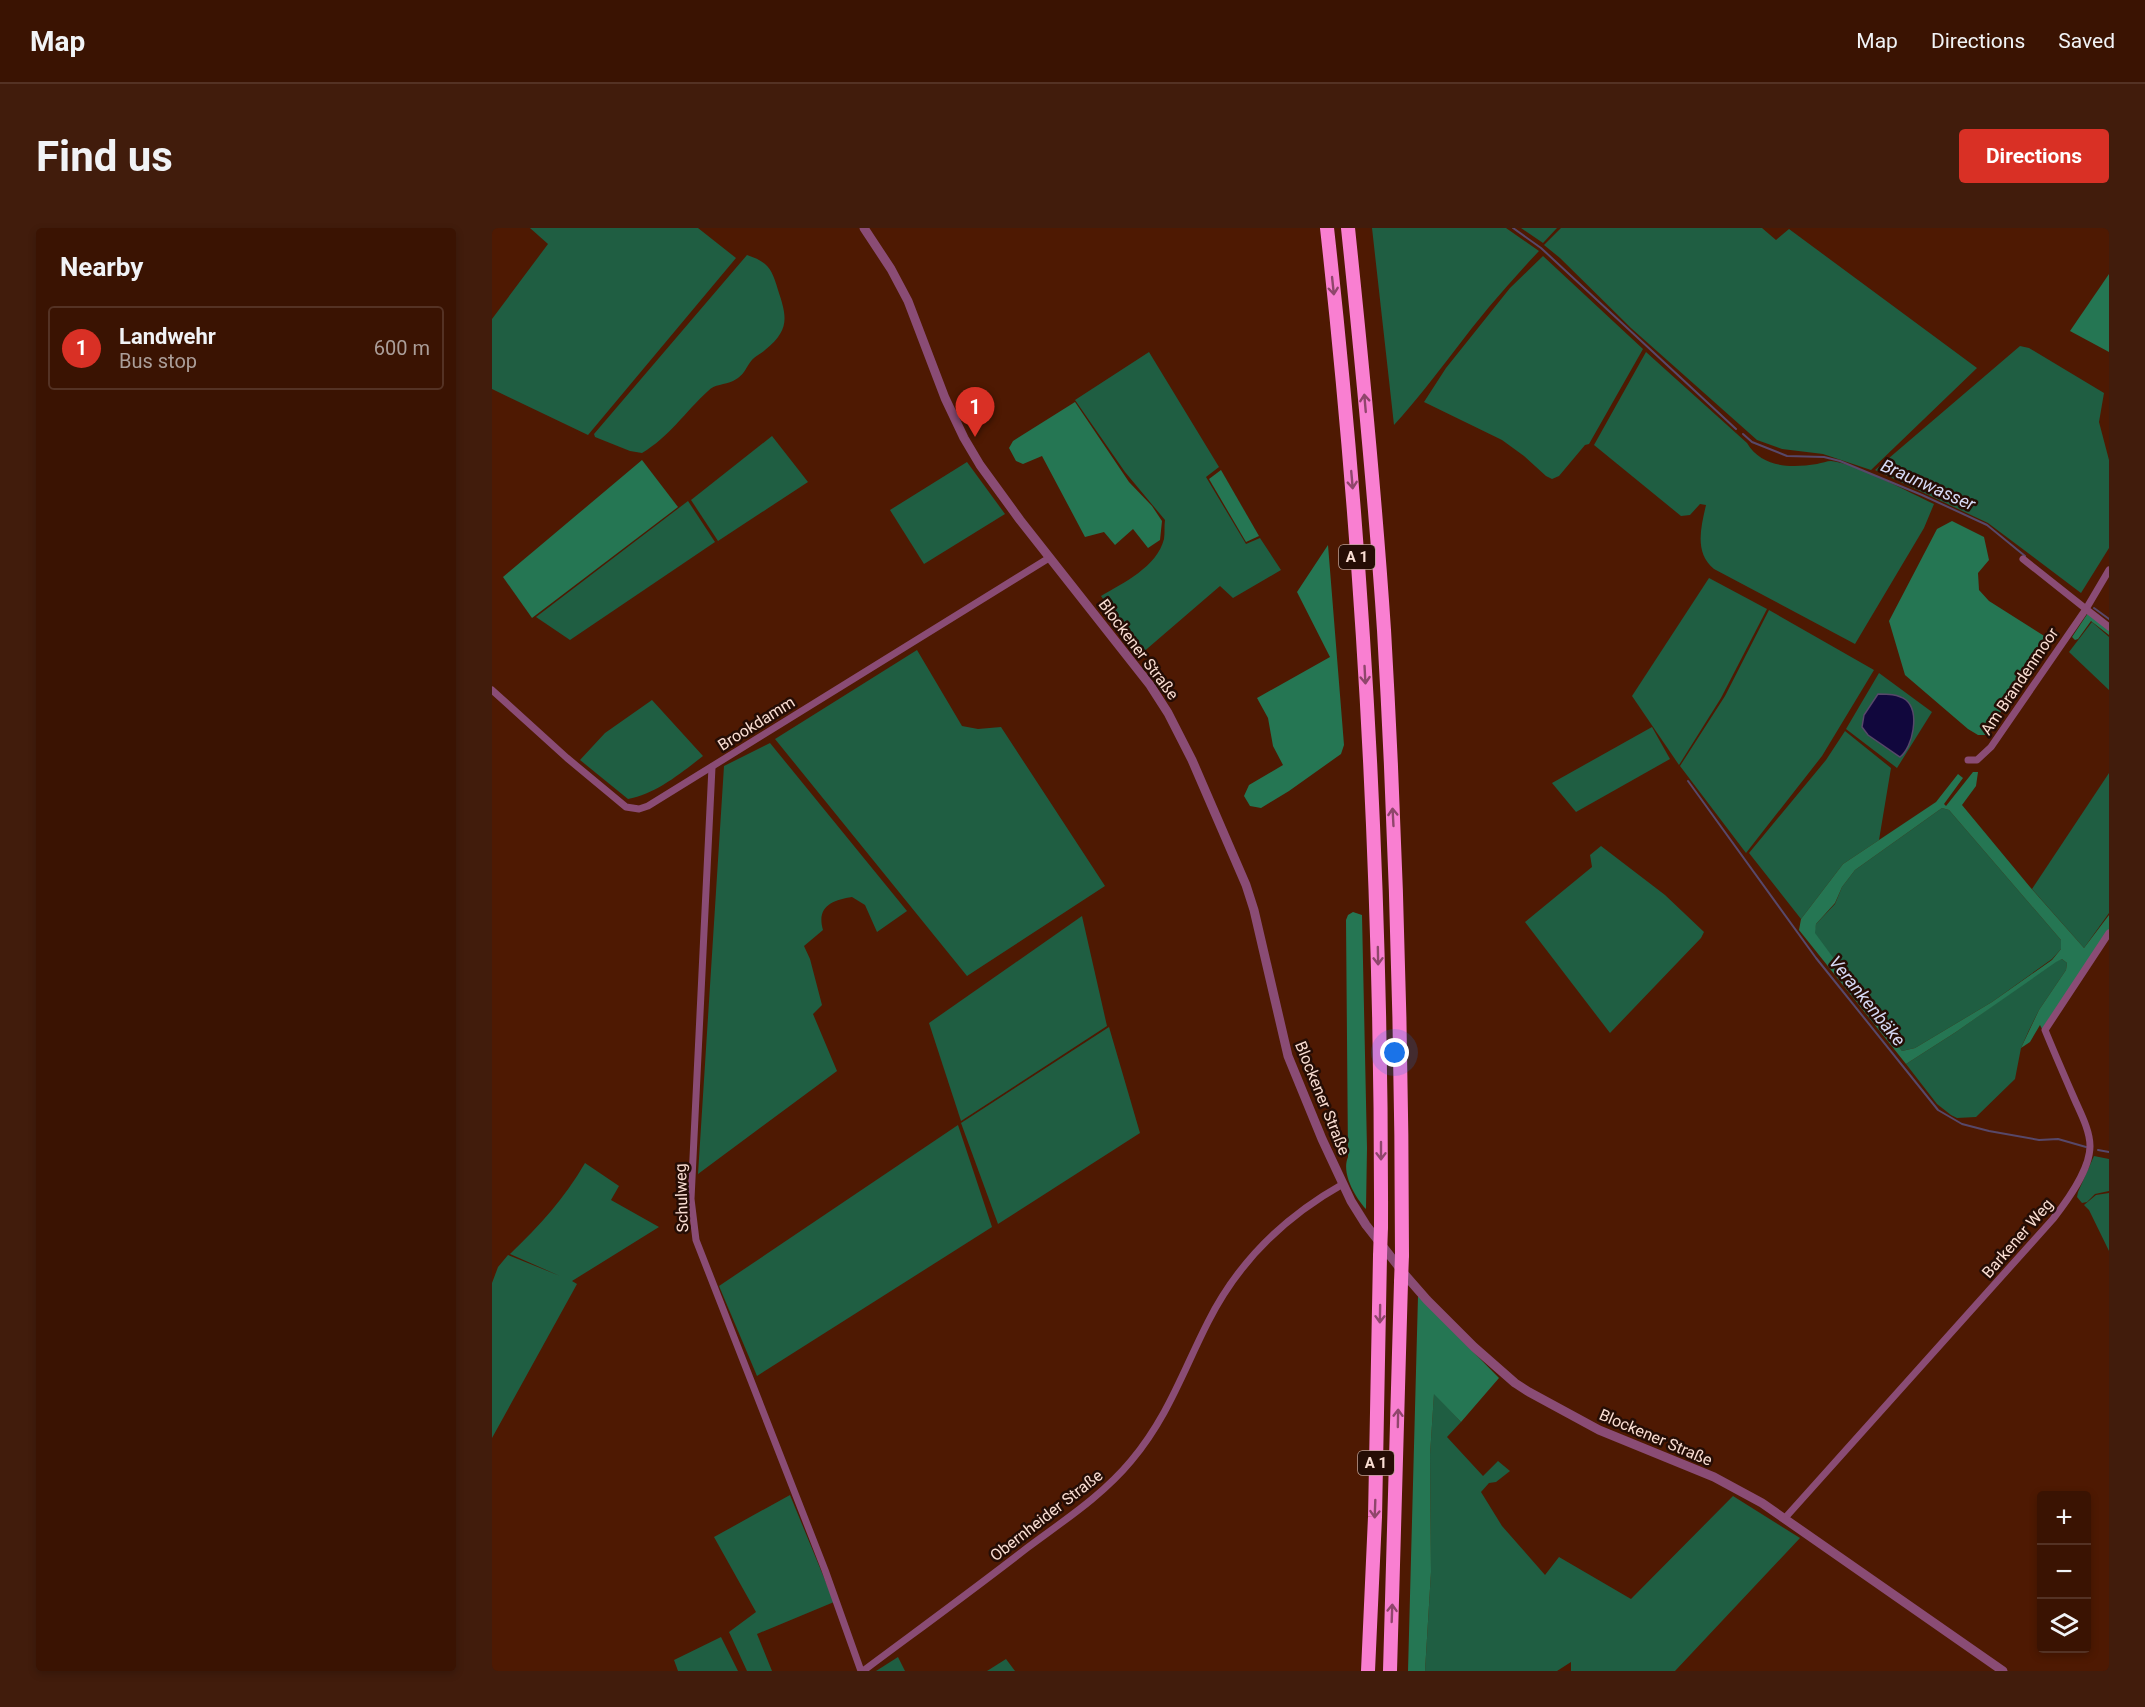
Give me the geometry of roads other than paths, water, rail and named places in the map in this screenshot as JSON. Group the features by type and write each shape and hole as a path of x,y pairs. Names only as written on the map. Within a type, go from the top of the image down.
{"highway":[{"name":"A 1","path":"1327,228 1354,510 1367,703 1376,892 1381,1227 1375,1517 1368,1671"},
{"name":"A 1","path":"1348,228 1378,557 1396,881 1402,1122 1402,1255 1389,1671"}],"street":[{"name":"Blockener Straße","path":"864,228 891,269 908,301 945,398 964,438 996,489 1155,692 1180,733 1235,859 1251,902 1288,1056 1343,1184 1366,1225 1406,1276 1462,1335 1515,1383 1552,1406 1599,1430 1734,1486 1785,1518 2003,1671"},
{"name":"Brookdamm","path":"492,690 567,758 626,807 639,809 648,806 712,767 1049,558"},
{"path":"2023,559 2109,627"},
{"path":"2086,609 2089,600 2109,570"},
{"name":"Am Brandenmoor","path":"1968,760 1977,760 1991,747 2086,609"},
{"name":"Schulweg","path":"712,767 691,1199 696,1240 862,1671"},
{"name":"Barkener Weg","path":"1785,1518 2053,1219 2066,1203 2080,1178 2090,1154 2090,1142 2082,1117 2044,1030 2109,933"},
{"name":"Obernheider Straße","path":"862,1671 1068,1517 1117,1476 1141,1448 1167,1409 1208,1322 1245,1264 1280,1229 1310,1205 1343,1184"}],"waterway":[{"name":"Braunwasser","path":"1513,228 1541,248 1736,429"},
{"name":"Braunwasser","path":"1743,434 1752,442 1787,456 1824,457 1840,461 1922,495 1987,525 2025,556"},
{"name":"Braunwasser","path":"2094,608 2109,619"},
{"name":"Verankenbäke","path":"1688,781 1816,958 1938,1110 1962,1124 1989,1131 2039,1140 2058,1139 2086,1147"},
{"name":"Verankenbäke","path":"2098,1150 2109,1152"}],"place":[{"name":"Landwehr","path":"975,437"}]}
